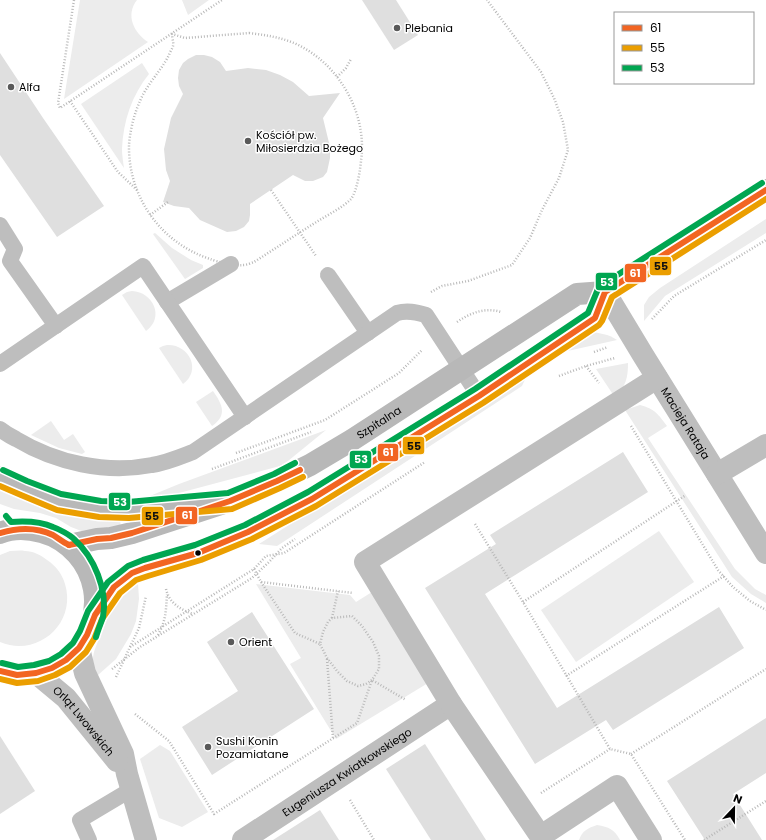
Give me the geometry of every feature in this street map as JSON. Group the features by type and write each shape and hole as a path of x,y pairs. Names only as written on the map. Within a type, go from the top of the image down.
{"street":[{"name":"Szpitalna","path":"69,545 132,533 230,501 277,481 352,440 577,294 605,292 766,190"},
{"name":"Macieja Rataja","path":"605,292 766,553"},
{"path":"94,615 114,587 132,573 198,553 248,532 312,499 479,396 595,318 605,292"},
{"path":"651,840 617,786 542,838 451,704 365,562 657,378"},
{"path":"717,474 766,445"},
{"path":"0,477 59,502 100,509 128,510 230,501"},
{"path":"0,671 17,675 36,673 52,668 66,660 79,648 87,636 94,615 96,600 92,580 83,561 69,545 50,534 29,529 3,528"},
{"name":"Orląt Lwowskich","path":"79,648 89,684 123,754 129,782 146,840"},
{"name":"Orląt Lwowskich","path":"36,673 66,698 129,782"},
{"name":"Eugeniusza Kwiatkowskiego","path":"243,840 451,704"}],"lane":[{"path":"0,225 15,249 10,260 56,326"},
{"path":"167,302 231,264"},
{"path":"0,364 143,266 245,417"},
{"path":"328,275 368,333"},
{"path":"0,429 25,445 40,452 71,462 103,468 136,468 165,462 193,452 397,313 404,311 412,311 426,315 479,396"},
{"path":"89,840 80,820 129,782"}],"path":[{"path":"74,0 58,103 60,108 222,0"},
{"path":"397,313 442,286 468,281 512,265 530,238 542,210 559,178 568,150 563,122 554,98 541,72 487,0"},
{"path":"249,33 272,36 294,43 314,55 331,69 345,88 355,108 361,130 362,153 359,176 352,197 345,204 254,262 242,265 220,262 198,255 178,244 161,229 150,215 137,190 131,168 129,145 132,123 140,101 173,46 172,34 185,38 249,33"},
{"path":"337,78 346,68 351,59"},
{"path":"70,102 118,172 137,190"},
{"path":"271,190 328,275"},
{"path":"150,215 168,202"},
{"path":"588,353 619,344 632,336 644,327 674,296 766,240"},
{"path":"556,378 586,366 619,357"},
{"path":"586,366 629,422 718,570 733,587 750,601 766,610"},
{"path":"114,682 130,647 254,569 266,556 284,553 432,458"},
{"path":"523,602 686,495"},
{"path":"473,522 523,602 610,749 631,754 685,840"},
{"path":"89,684 100,678 140,647 252,578 282,548 295,539"},
{"path":"566,676 724,576"},
{"path":"261,582 295,633 320,644"},
{"path":"338,591 332,618 322,632 320,644 327,658 337,671 348,681 358,686 366,684 372,680"},
{"path":"158,636 163,626 166,614 167,594"},
{"path":"132,709 135,714 169,741 214,814 357,723 372,680 379,669 379,656 373,642 362,626 352,616 332,618"},
{"path":"327,658 334,738"},
{"path":"631,754 766,669"},
{"path":"372,680 406,700"},
{"path":"520,806 610,749"},
{"path":"347,796 374,840"},
{"path":"704,840 766,801"}],"shaded area":[{"path":"80,0 137,0 133,6 133,23 135,29 148,42 64,99"},
{"path":"182,0 209,0 188,15"},
{"path":"142,63 149,74 133,100 126,119 122,149 124,168 81,104"},
{"path":"766,219 766,233 665,296 644,321 644,305 649,297 660,288"},
{"path":"155,233 172,248 191,260 203,265 203,268 185,279 153,234"},
{"path":"132,291 139,292 146,296 151,300 154,306 155,319 146,331 122,295"},
{"path":"590,332 604,334 617,340 554,354"},
{"path":"167,345 175,346 181,349 187,353 190,359 192,372 183,384 159,348"},
{"path":"628,363 626,382 614,396 596,369"},
{"path":"528,373 522,386 277,546 259,544"},
{"path":"213,391 221,405 222,414 217,422 212,426 196,402"},
{"path":"640,405 656,412 667,426 648,438 735,569 755,589 766,595 766,603 751,594 732,577 625,410"},
{"path":"51,421 64,440 73,434 85,452 82,454 59,448 31,435"},
{"path":"326,430 280,466 164,497 145,498 179,484"},
{"path":"0,487 120,520 121,527 84,532 71,527 56,518 40,513 14,509 0,504"},
{"path":"659,531 694,582 576,662 541,610"},
{"path":"10,551 28,551 42,556 56,568 65,584 67,598 65,612 60,624 51,634 40,641 28,645 14,646 0,642 0,555"},
{"path":"138,583 139,599 136,621 131,634 116,659 98,675 95,670 93,657 107,612 115,599"},
{"path":"256,584 350,595 356,602 372,592 428,683 336,739 290,664 301,658"},
{"path":"160,745 170,751 208,812 182,827 159,818 140,759"},
{"path":"597,825 611,829 616,833 620,840 579,840 586,830"}],"building":[{"name":"Plebania","path":"362,0 396,0 418,35 394,50"},
{"path":"0,53 104,206 57,237 0,155"},
{"name":"Kościół pw. Miłosierdzia Bożego","path":"196,55 212,57 220,62 226,71 248,68 266,70 280,75 293,82 309,96 340,93 323,118 330,147 330,158 327,172 323,177 313,181 305,181 293,175 250,204 249,221 244,227 236,231 227,232 200,220 189,208 174,206 163,202 170,181 166,170 164,149 171,118 183,94 179,86 179,70 183,63"},
{"path":"623,452 648,492 485,594 557,708 719,607 744,648 613,730 606,720 535,764 425,588 496,544 490,535"},
{"path":"252,612 314,709 212,775 182,727 238,691 207,642"},
{"path":"766,718 766,773 733,794 762,840 705,840 667,781"},
{"path":"0,736 35,791 0,814"},
{"path":"425,744 486,840 431,840 386,769"},
{"path":"320,810 339,840 273,840"}],"transit line":[{"name":"53","path":"2,663 18,667 34,665 49,661 61,654 73,643 80,631 88,611 108,582 128,566 143,560 195,545 245,525 308,492 475,389 588,313 600,286 762,183"},
{"name":"61","path":"0,671 17,675 36,673 52,668 66,660 79,648 87,635 95,615 114,587 132,573 198,553 248,532 312,499 479,396 595,318 605,292 766,190"},
{"name":"55","path":"0,679 17,683 38,681 55,675 70,667 86,652 94,639 102,619 120,593 136,580 201,560 252,539 316,506 483,403 599,325 612,297 766,199"},
{"name":"53","path":"3,470 61,494 101,501 128,502 228,493 274,474 295,463"},
{"name":"61","path":"69,545 132,533 203,510 230,501 300,470"},
{"name":"55","path":"0,486 57,510 99,517 129,518 232,509 303,477"},
{"name":"53","path":"6,516 11,522 38,523 58,529 74,539 88,555 98,575 103,596 103,617 96,637"},
{"name":"61","path":"0,533 20,529 47,532 69,545"}],"place":[{"name":"Plebania","path":"397,28"},
{"name":"Alfa","path":"11,87"},
{"name":"Kościół pw. Miłosierdzia Bożego","path":"248,141"},
{"name":"Orient","path":"231,642"},
{"name":"Sushi Konin Pozamiatane","path":"208,747"}]}
